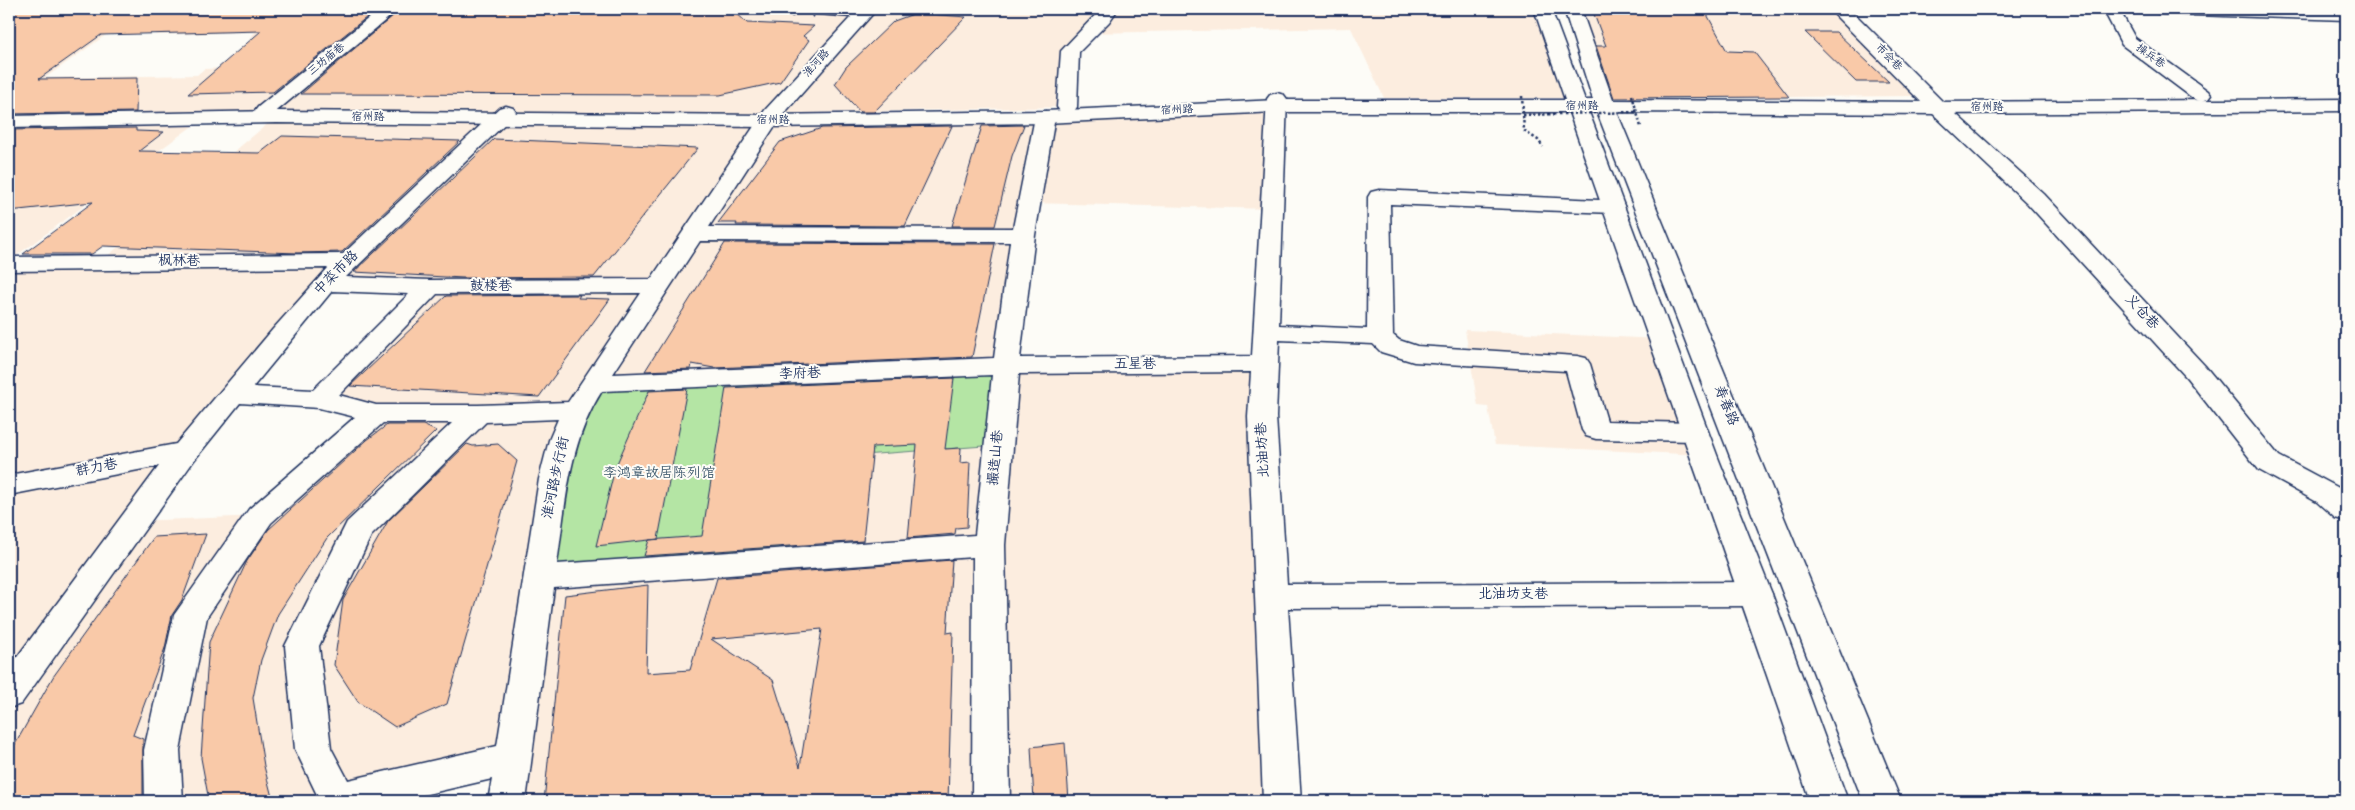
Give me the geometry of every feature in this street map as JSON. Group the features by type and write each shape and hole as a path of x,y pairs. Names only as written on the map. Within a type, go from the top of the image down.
{"street":[{"name":"三坊庙巷","path":"265,111 390,9"},
{"path":"814,13 868,9"},
{"name":"淮河路","path":"770,118 868,9"},
{"name":"撮造山巷","path":"991,801 989,545 1006,366 1023,235 1070,52 1103,18 1108,9"},
{"name":"寿春路","path":"1542,9 1590,103 1882,801"},
{"name":"寿春路","path":"1572,9 1590,103 1614,206 1694,432 1756,594 1829,801"},
{"name":"市会巷","path":"1837,9 1850,19 1932,102"},
{"name":"操兵巷","path":"2110,9 2128,41 2201,95"},
{"path":"2163,9 2346,15"},
{"name":"宿州路","path":"1932,102 2201,95 2346,94"},
{"name":"宿州路","path":"9,115 265,111 501,116 770,118 1056,112 1277,103 1373,105 1932,102 2346,105"},
{"name":"义仓巷","path":"1932,102 2036,198 2196,372 2269,463 2328,495 2346,511"},
{"name":"北油坊巷","path":"1277,103 1262,417 1282,801"},
{"name":"宿州路","path":"9,122 501,116"},
{"name":"中菜市路","path":"9,694 185,452 325,284 501,116"},
{"name":"淮河路步行街","path":"507,801 554,479 563,440 576,410 594,382 770,118"},
{"path":"1380,337 1379,197 1614,206"},
{"path":"693,234 1023,235"},
{"name":"枫林巷","path":"9,264 348,261"},
{"name":"鼓楼巷","path":"325,284 430,287 658,286"},
{"path":"320,399 430,287"},
{"path":"1265,332 1380,337 1390,346 1414,354 1577,364 1596,430 1694,432"},
{"name":"五星巷","path":"1006,366 1264,364"},
{"name":"李府巷","path":"594,382 1006,366"},
{"path":"234,394 320,399 376,414 478,414 576,410"},
{"path":"164,801 162,750 190,615 260,516 376,414"},
{"path":"478,414 358,530 302,646 313,749 335,800 514,758"},
{"name":"群力巷","path":"9,485 185,452"},
{"path":"540,577 989,545"},
{"name":"北油坊支巷","path":"1271,596 1756,594"}],"path":[{"path":"814,13 821,9"},
{"path":"1632,95 1641,126"},
{"path":"1522,96 1524,131 1538,140 1543,147"},
{"path":"1523,115 1637,112"}],"shaded area":[{"path":"9,9 815,9 847,12 868,9 1542,9 1575,98 1384,98 1351,28 1088,33 1070,52 1067,107 772,114 265,111 9,115","holes":["170,24 155,35 255,32 250,37 260,36 224,68 204,69 197,75 45,78 120,25"]},
{"path":"1572,9 1837,9 1926,96 1603,98"},
{"path":"1277,106 1271,209 1029,203 1006,365 1263,364 1262,417 1282,801 507,801 514,758 332,801 9,801 9,264 100,262 276,117 768,121","holes":["325,284 430,287 320,399 375,414 260,516 135,521"]},
{"path":"202,119 9,261 9,122"},
{"path":"1465,330 1661,339 1703,455 1495,445 1488,407 1478,406"}],"green space":[{"name":"李鸿章故居陈列馆","path":"1006,366 998,445 809,459 787,560 540,577 595,383"}],"building":[{"path":"377,9 273,92 188,94 261,31 101,35 39,79 137,78 136,112 9,114 9,10"},
{"path":"401,9 732,9 747,23 814,26 803,36 809,40 780,82 720,95 301,94"},
{"path":"1592,9 1704,9 1727,51 1754,52 1789,97 1614,98 1596,46 1606,46"},
{"path":"916,13 966,17 874,112 860,112 835,84 846,67 894,21"},
{"path":"1805,32 1836,32 1889,82 1856,82"},
{"path":"1024,125 1012,156 995,226 952,226 982,126"},
{"path":"952,126 905,226 736,225 737,223 718,223 780,142 822,128"},
{"path":"136,128 136,131 164,132 139,151 260,153 282,136 460,141 342,252 297,253 103,246 92,254 23,254 93,202 9,211 9,130"},
{"path":"494,139 698,148 594,277 463,278 354,272"},
{"path":"725,243 995,244 972,357 714,368 692,364 691,369 645,371"},
{"path":"580,295 578,298 610,299 539,397 350,386 446,296"},
{"path":"954,378 945,449 961,448 960,463 970,462 967,527 956,528 955,534 908,538 917,445 873,447 863,541 644,556 649,540 702,536 726,388"},
{"path":"687,389 658,539 596,546 615,468 649,391"},
{"path":"387,425 423,425 436,431 327,538 278,614 261,660 253,698 264,766 273,801 209,801 201,758 209,642 247,561 268,530 367,440"},
{"path":"467,444 473,446 498,444 517,461 447,704 395,727 358,702 334,665 343,600 388,521"},
{"path":"206,534 182,600 172,615 165,648 133,735 143,739 143,801 9,801 9,756 13,748 53,677 154,537"},
{"path":"952,560 947,633 953,632 948,801 544,801 565,595 648,585 646,673 690,670 717,578","holes":["822,629 800,767 773,680 711,639"]},
{"path":"1065,743 1069,801 1034,801 1031,747"}]}
